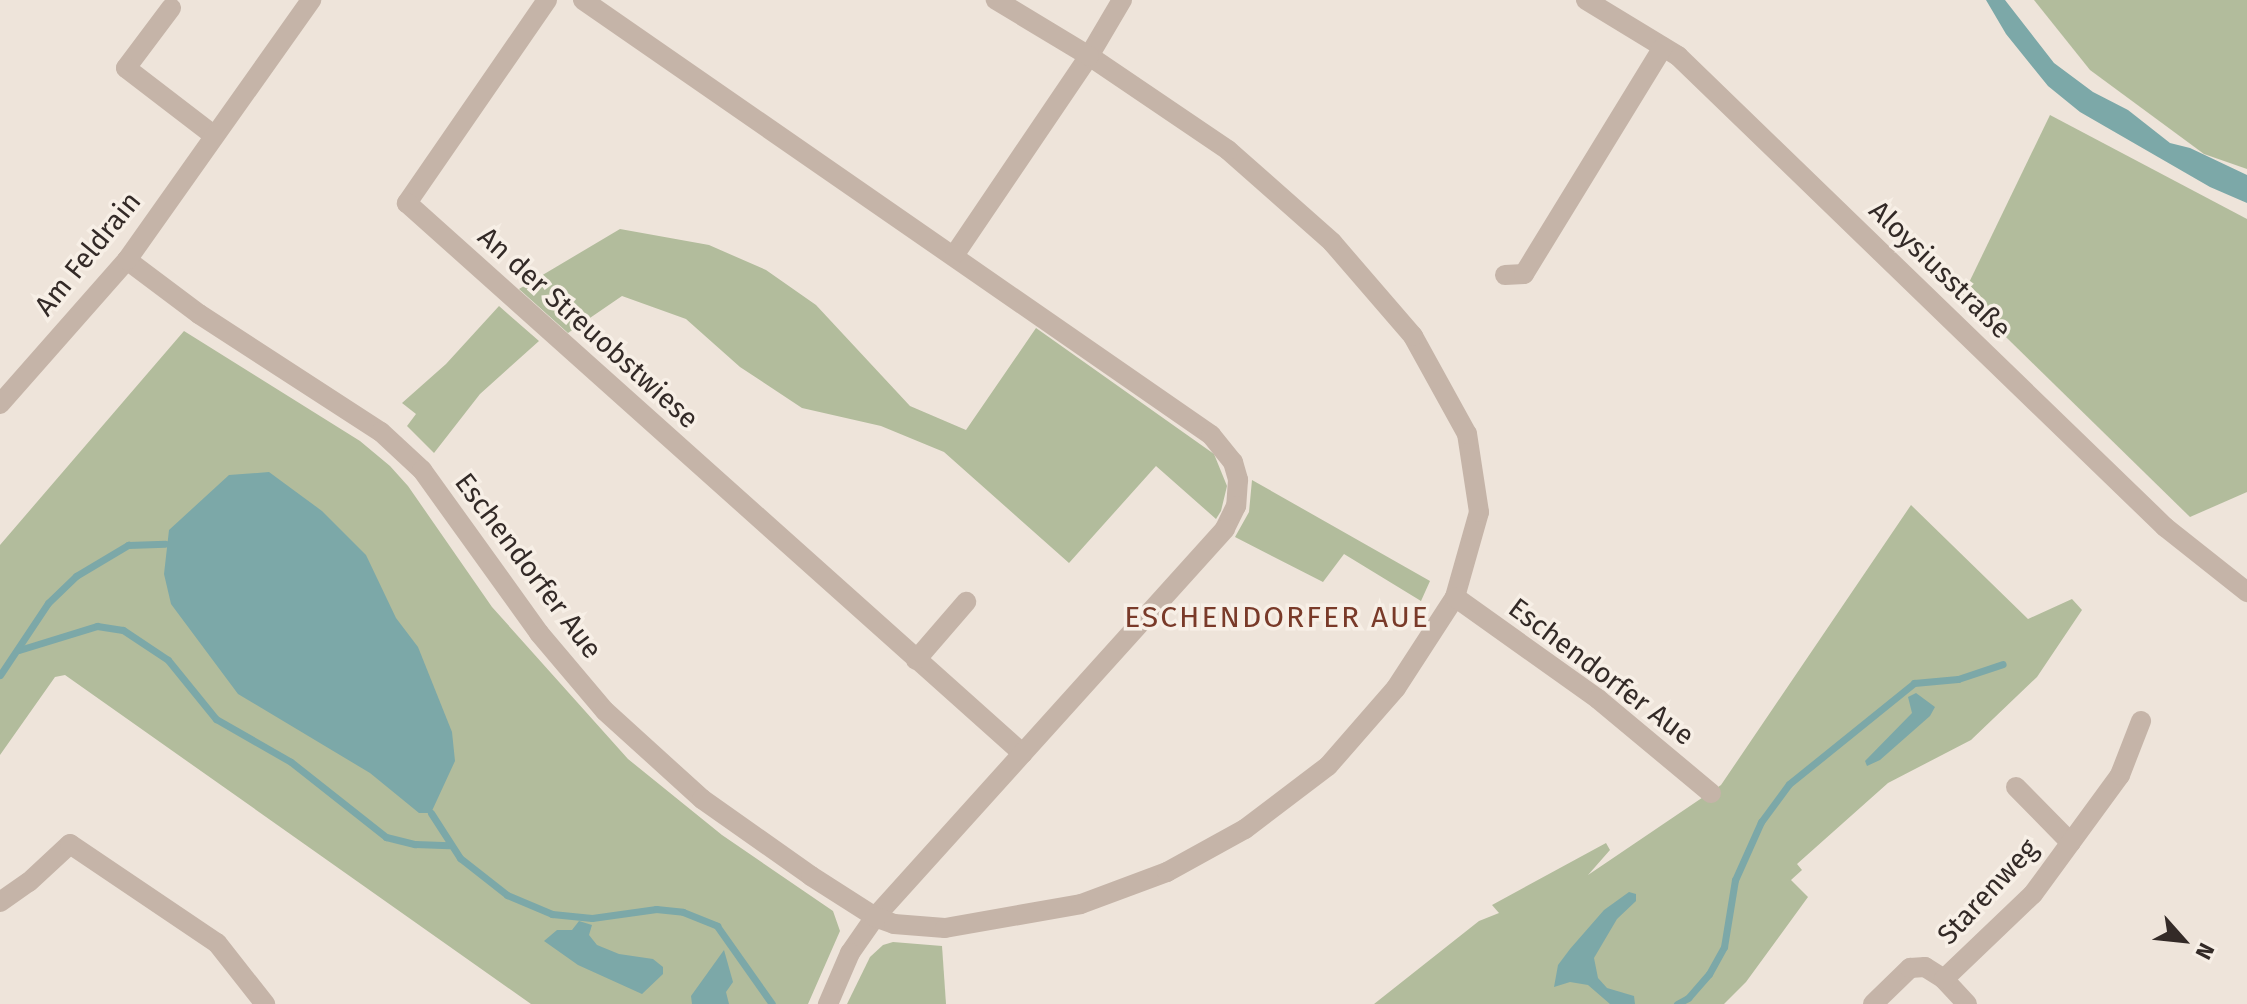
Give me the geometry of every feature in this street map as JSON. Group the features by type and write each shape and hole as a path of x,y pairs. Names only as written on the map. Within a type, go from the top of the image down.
{"street":[{"name":"Am Feldrain","path":"0,404 127,260 212,134 311,0"},
{"name":"An der Streuobstwiese","path":"547,0 407,203 1023,754"},
{"path":"583,0 955,254 1211,435 1233,462 1238,480 1236,506 1225,529 875,917 850,953 828,1004"},
{"name":"Eschendorfer Aue","path":"127,260 199,314 381,432 422,470 539,633 605,711 702,799 875,917 894,924 945,928 1081,904 1167,872 1245,829 1328,766 1396,688 1455,597 1479,512 1467,434 1413,336 1332,242 1228,150 1089,56 996,0"},
{"path":"955,254 1089,56 1122,0"},
{"name":"Aloysiusstraße","path":"1586,0 1678,56 2165,527 2247,592"},
{"path":"171,8 126,68 212,134"},
{"path":"1505,275 1524,274 1663,47"},
{"name":"Eschendorfer Aue","path":"1455,597 1598,699 1711,793"},
{"path":"916,660 966,602"},
{"name":"Starenweg","path":"1944,979 2033,894 2120,775 2141,721"},
{"name":"Starenweg","path":"2016,787 2071,843"},
{"path":"0,902 29,882 70,844 217,943 265,1004"},
{"name":"Starenweg","path":"1873,1004 1910,968 1925,967 1944,979 1967,1004"}],"green space":[{"path":"2034,0 2247,0 2247,169 2204,154 2090,70"},
{"path":"2050,115 2247,219 2247,492 2190,517 1963,295"},
{"path":"620,229 709,245 766,270 816,305 910,406 966,430 1036,328 1214,454 1227,486 1221,511 1216,519 1156,466 1069,563 944,452 881,426 802,408 740,367 686,319 622,296 568,333 519,289"},
{"path":"499,306 539,341 480,394 434,453 407,426 416,414 402,403 446,364"},
{"path":"184,331 360,441 390,466 408,486 492,607 628,759 722,835 833,911 840,931 808,1004 531,1004 65,675 55,677 0,755 0,545"},
{"path":"1252,480 1430,581 1421,601 1344,554 1323,582 1235,537 1249,512"},
{"path":"1911,505 2028,619 2072,599 2082,610 2037,677 1971,740 1888,783 1797,864 1802,870 1791,880 1808,897 1746,982 1724,1004 1374,1004 1479,921 1499,913 1492,905 1606,843 1610,850 1588,875 1721,785"},
{"path":"893,942 942,946 946,1004 847,1004 870,957 883,945"}],"water":[{"path":"1986,0 2005,0 2054,63 2093,92 2128,110 2170,143 2190,148 2247,175 2247,203 2210,187 2080,112 2048,86 2006,34"},
{"path":"269,472 322,511 366,555 396,618 418,647 452,732 455,761 431,813 419,813 370,773 238,694 171,604 164,574 169,530 229,475"},
{"path":"1916,693 1935,707 1930,716 1880,760 1867,766 1865,761 1912,713 1908,697"},
{"path":"1629,892 1636,894 1636,901 1617,919 1594,958 1598,978 1607,988 1634,996 1635,1004 1610,1004 1588,985 1570,982 1554,987 1558,965 1570,949 1604,910"},
{"path":"579,921 592,925 589,935 597,945 619,954 653,959 663,967 663,974 642,994 578,965 544,941 557,930 572,930"},
{"path":"724,950 733,982 726,992 729,1004 692,1004 691,996"}],"waterway":[{"path":"0,675 48,603 76,576 128,545 165,544"},
{"path":"19,650 97,626 123,630 168,660 216,719 291,762 386,837 415,844 449,845"},
{"path":"1677,1004 1688,998 1709,974 1724,947 1735,880 1761,822 1789,784 1914,683 1958,679 2003,664"},
{"path":"431,813 460,858 507,895 552,914 592,918 656,909 683,912 717,926 772,1004"}],"district":[{"name":"ESCHENDORFER AUE","path":"1277,617"}]}
